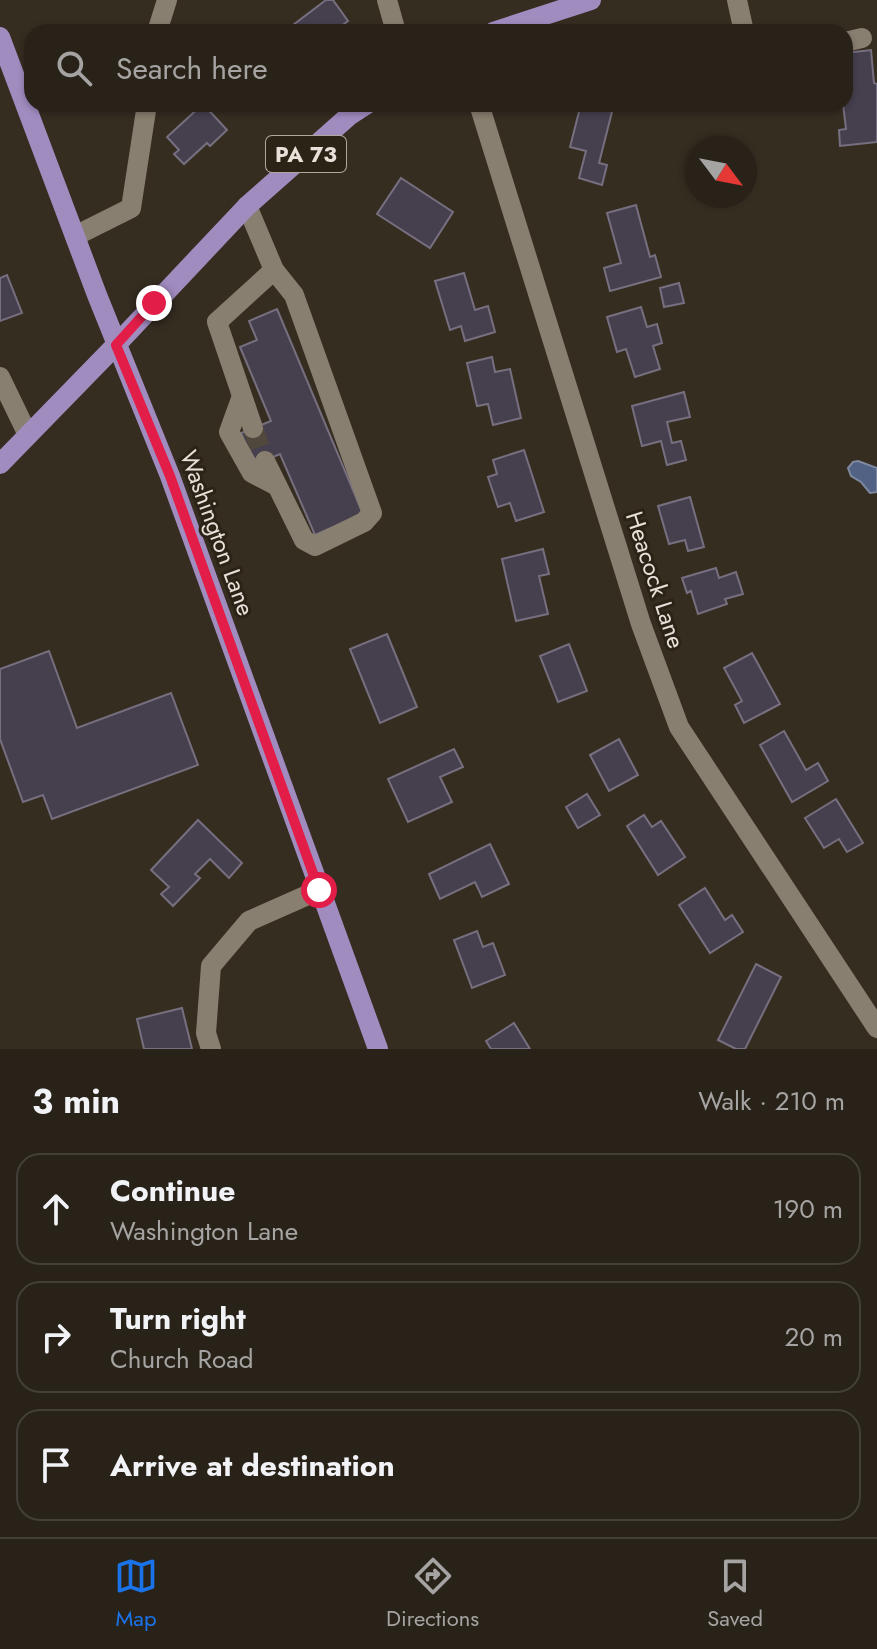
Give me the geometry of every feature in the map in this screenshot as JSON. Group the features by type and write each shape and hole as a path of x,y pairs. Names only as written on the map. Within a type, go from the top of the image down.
{"main road":[{"path":"518,24 591,0"},
{"name":"Washington Lane","path":"0,37 24,101"},
{"name":"Washington Lane","path":"28,112 116,345 170,476 378,1049"},
{"name":"PA 73","path":"116,345 247,206 355,112"},
{"path":"0,464 116,345"}],"street":[{"path":"148,0 161,17"},
{"path":"387,0 394,24"},
{"path":"737,0 742,24"},
{"path":"75,236 131,208 146,112"},
{"name":"Heacock Lane","path":"481,112 641,624 679,727 877,1028"},
{"path":"247,206 274,270 294,295 372,513 364,522 315,546 304,540 265,461"},
{"path":"253,428 217,322 274,270"},
{"path":"0,377 28,435"},
{"path":"241,399 229,432 252,473 277,486"},
{"path":"211,1049 206,1033 211,966 249,921 319,890"}],"water":[{"path":"858,461 877,468 877,492 870,493 851,476 848,468"}],"building":[{"path":"326,0 333,0 348,21 344,24 294,24"},
{"path":"871,50 874,83 877,84 877,142 840,146 839,130 846,129 844,112 853,112 853,52"},
{"path":"194,112 210,112 227,130 184,164 174,154 179,150 167,137"},
{"path":"579,112 612,112 599,163 607,165 602,185 579,178 586,151 570,147"},
{"path":"401,178 453,212 430,248 377,214"},
{"path":"636,205 650,257 655,255 661,277 610,291 604,268 621,263 607,213"},
{"path":"464,273 475,310 488,306 495,332 465,341 461,326 450,330 435,281"},
{"path":"7,275 22,313 0,321 0,278"},
{"path":"679,283 684,303 664,307 660,288"},
{"path":"641,307 647,327 657,324 662,343 653,346 660,369 635,377 626,349 617,352 607,317"},
{"path":"277,309 363,514 315,535 280,454 254,465 241,433 271,421 240,347 257,340 249,321"},
{"path":"492,357 495,372 510,369 521,418 493,425 488,404 477,406 467,363"},
{"path":"684,392 690,417 667,422 672,443 681,441 686,460 667,465 661,441 642,446 632,406"},
{"path":"524,450 544,512 516,521 510,503 498,507 488,477 497,474 493,460"},
{"path":"690,497 704,547 688,551 685,540 669,544 658,506"},
{"path":"543,549 549,574 539,576 548,614 516,621 502,559"},
{"path":"716,568 719,578 736,572 743,594 725,599 727,604 698,614 691,591 687,593 682,578"},
{"path":"387,634 417,707 380,723 350,649"},
{"path":"569,644 587,691 558,702 540,656"},
{"path":"49,651 77,728 171,693 198,765 52,819 43,795 23,802 0,739 0,669"},
{"path":"752,653 780,704 744,723 735,705 742,701 724,668"},
{"path":"784,731 806,770 818,763 828,781 792,802 760,745"},
{"path":"619,739 638,775 609,791 590,755"},
{"path":"454,749 463,767 440,777 452,802 408,822 388,779"},
{"path":"587,794 600,815 578,828 566,807"},
{"path":"836,799 863,843 847,852 839,839 824,848 805,818"},
{"path":"644,815 652,827 661,821 685,857 658,875 627,826"},
{"path":"198,820 242,863 229,878 210,859 195,874 200,878 173,906 161,894 169,887 151,870"},
{"path":"490,844 509,884 482,897 475,882 440,899 429,874"},
{"path":"705,888 725,920 732,915 743,932 710,953 679,905"},
{"path":"477,931 483,947 493,943 505,975 472,988 454,940"},
{"path":"756,964 781,977 745,1049 736,1049 718,1040"},
{"path":"182,1008 192,1049 144,1049 137,1019"},
{"path":"514,1023 530,1049 491,1049 486,1041"}],"tunnel":[{"path":"253,428 265,461"}],"route":[{"path":"154,303 116,345 170,476 319,890"}]}
